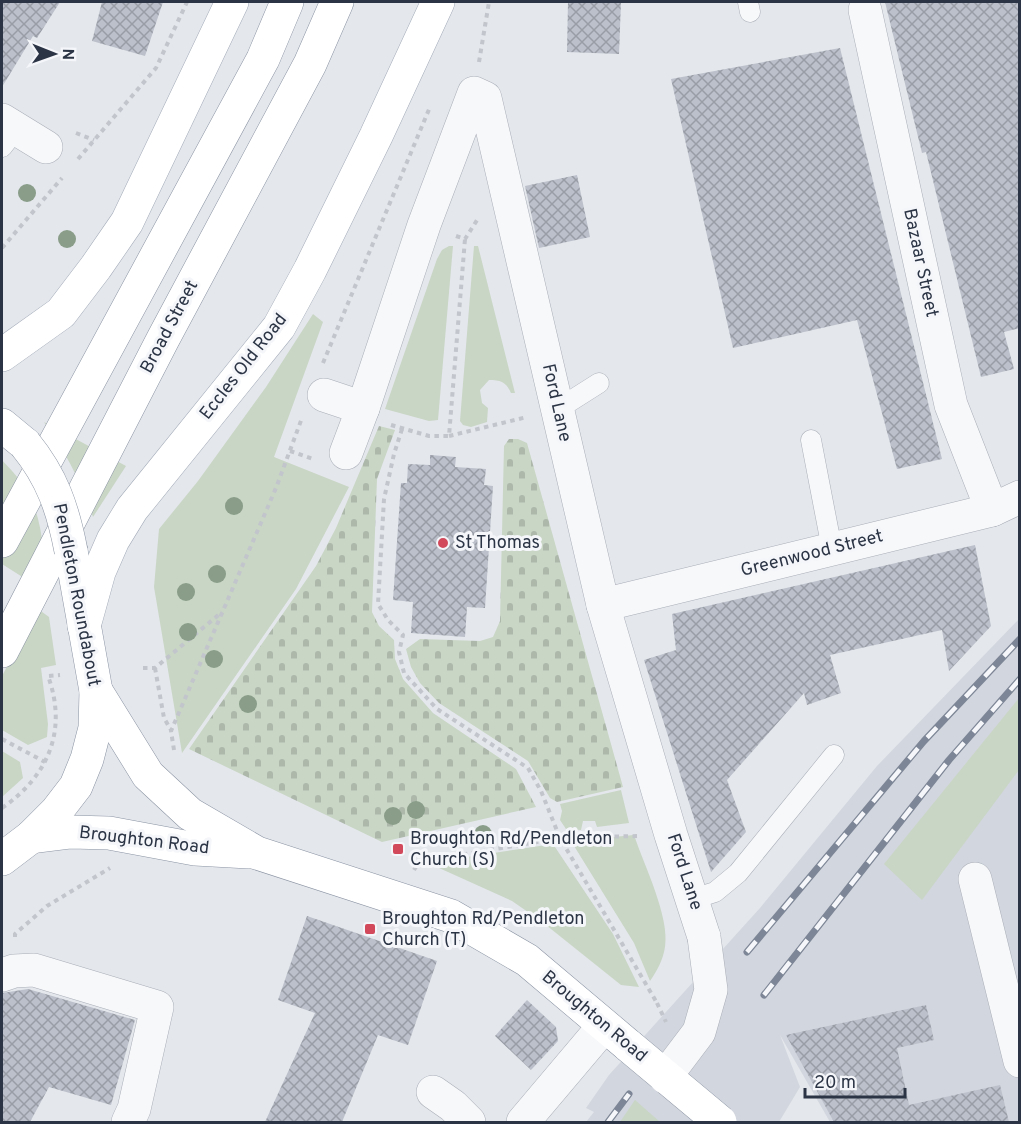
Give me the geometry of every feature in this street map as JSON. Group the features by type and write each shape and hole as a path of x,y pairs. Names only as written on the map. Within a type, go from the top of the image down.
{"main road":[{"path":"2,355 62,314 127,222 232,2"},
{"path":"2,541 262,59 287,2"},
{"name":"Broad Street","path":"2,651 163,339 310,64 337,2"},
{"name":"Eccles Old Road","path":"84,626 99,572 113,540 132,509 279,327 310,270 371,146 438,2"},
{"name":"Pendleton Roundabout","path":"2,859 56,812 76,786 87,759 95,728 96,691 66,526 50,480 38,460 13,435"},
{"name":"Broughton Road","path":"96,691 148,775 190,814 257,853 396,896 452,916 527,960 720,1122"},
{"name":"Broughton Road","path":"30,837 81,832 109,833 195,849 257,853"}],"street":[{"name":"Bazaar Street","path":"865,10 951,405 1006,504"},
{"path":"346,453 424,225 474,93"},
{"name":"Ford Lane","path":"474,93 485,98 603,605 671,835 704,937 711,990 699,1032 665,1077"},
{"path":"6,132 59,157"},
{"path":"323,381 362,411"},
{"name":"Greenwood Street","path":"603,605 1006,504"},
{"path":"975,879 1020,1061"},
{"path":"8,973 34,970 157,1007 134,1109 128,1122"},
{"path":"523,1122 616,1036"},
{"path":"433,1092 453,1106 469,1122"}],"lane":[{"path":"558,410 599,383"},
{"path":"811,440 832,549"},
{"path":"693,899 715,892 738,873 834,755"}],"path":[{"path":"59,157 156,68 187,2"},
{"path":"474,93 489,2"},
{"path":"171,731 276,488 308,400 323,381 432,101"},
{"path":"2,248 64,176"},
{"path":"449,436 465,238 504,179"},
{"path":"424,225 465,238"},
{"path":"362,411 402,429 429,436 449,436 558,410"},
{"path":"402,429 384,499 378,604 388,620 403,635 399,652 404,673 437,709 528,768 541,791 560,838 657,1003"},
{"path":"143,668 155,668 223,612"},
{"path":"155,668 164,718 171,731 174,750 178,758"},
{"path":"2,808 33,781 45,762 53,743 57,723 55,699 48,676 60,675"},
{"path":"2,739 45,762"},
{"path":"396,896 419,862 560,838 671,835"},
{"path":"8,973 15,934 47,906 118,864 151,841"}],"shaded area":[{"path":"1019,619 1019,1122 830,1122 780,1035 800,1087 779,1122 586,1122 594,1112 586,1108 609,1075 760,908 877,766"}],"green space":[{"path":"453,246 438,420 429,421 385,409 437,259 442,250"},
{"path":"474,246 478,246 515,393 511,393 503,382 489,380 480,390 482,403 488,408 487,422 471,427 463,425 460,421"},
{"path":"313,314 323,322 274,457 349,487 296,589 182,753 154,587 159,529 198,481 266,387"},
{"path":"44,422 126,466 93,517 72,468"},
{"path":"379,426 395,430 377,479 372,612 379,626 394,640 395,659 403,679 433,713 516,769 536,807 382,842 189,749 316,566 336,528"},
{"path":"509,439 518,439 527,443 623,787 557,802 550,798 528,761 439,703 420,683 411,667 406,649 420,639 480,641 493,637 500,621 504,446"},
{"path":"2,460 24,486 35,507 42,543 46,592 2,564"},
{"path":"38,609 49,617 56,665 41,668 48,724 47,737 28,745 2,730 2,676"},
{"path":"1019,698 1019,770 922,900 884,864"},
{"path":"2,751 20,762 23,778 2,797"},
{"path":"621,790 629,823 597,827 595,821 583,821 581,830 566,829 560,820 562,811 560,804"},
{"path":"634,835 660,906 666,935 663,956 650,981 634,943 571,841"},
{"path":"553,844 613,934 639,987 621,985 541,921 512,901 428,863"},
{"path":"635,1100 660,1122 620,1122"}],"building":[{"path":"2,2 60,2 37,38 33,36 2,87"},
{"path":"102,2 163,2 145,56 92,41"},
{"path":"568,2 621,2 619,54 567,52"},
{"path":"885,2 1020,2 1020,328 1004,332 1014,369 981,377 926,152 922,153"},
{"path":"840,48 942,459 897,469 857,320 733,348 671,79"},
{"path":"577,175 590,237 539,248 525,186"},
{"name":"St Thomas","path":"430,455 456,457 455,467 486,469 484,485 493,486 485,608 467,607 465,637 411,633 413,602 393,600 401,483 407,483 408,464 430,465"},
{"path":"975,545 991,626 949,671 942,630 830,655 841,693 807,705 804,693 727,780 746,832 711,872 644,660 676,650 672,614"},
{"path":"307,916 437,961 408,1045 378,1035 342,1122 265,1122 315,1013 278,1000"},
{"path":"28,989 135,1020 111,1105 49,1087 30,1122 2,1122 2,993"},
{"path":"527,1000 556,1027 558,1041 531,1070 495,1036"},
{"path":"926,1005 934,1040 897,1048 909,1105 1000,1085 1009,1122 834,1122 786,1035"}],"railway":[{"path":"747,952 924,741 1020,639"},
{"path":"764,995 949,760 1020,679"},
{"path":"608,1122 629,1094"}],"place":[{"name":"St Thomas","path":"443,543"},
{"name":"Broughton Rd/Pendleton Church (S)","path":"398,849"},
{"name":"Broughton Rd/Pendleton Church (T)","path":"370,929"}]}
